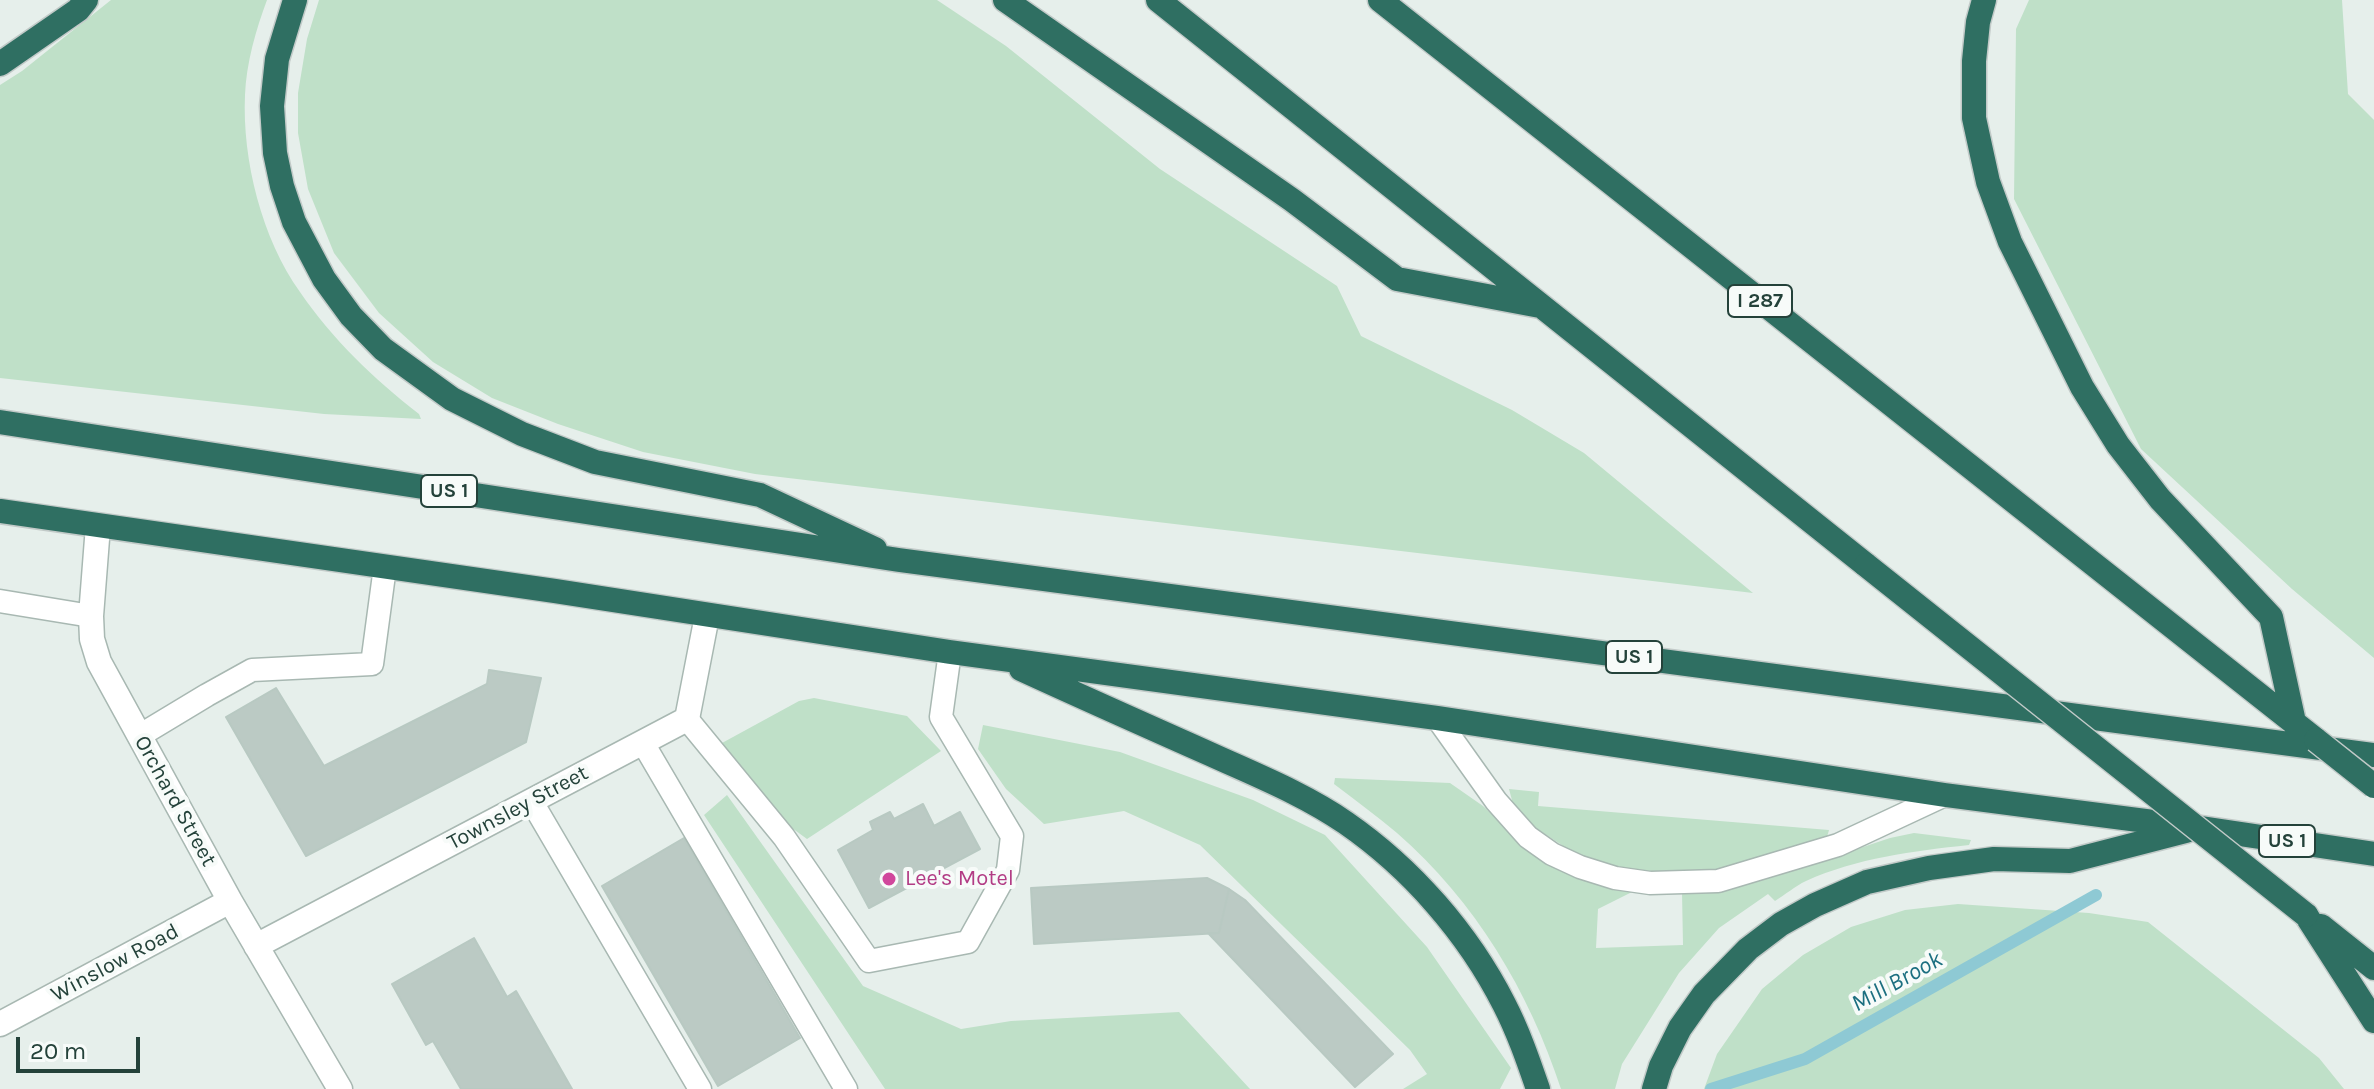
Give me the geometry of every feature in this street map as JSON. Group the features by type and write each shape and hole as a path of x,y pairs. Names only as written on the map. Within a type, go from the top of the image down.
{"highway":[{"path":"0,64 78,10 86,0"},
{"path":"295,0 277,59 272,106 275,153 282,186 294,222 324,279 351,316 383,349 452,399 522,434 595,462 760,495 899,560"},
{"path":"1005,0 1292,200 1397,279 1543,307"},
{"path":"1158,0 2374,968"},
{"name":"I 287","path":"1380,0 2374,786"},
{"path":"1984,0 1974,61 1974,118 1988,182 2010,242 2082,387 2118,445 2177,518 2271,617 2294,722"},
{"name":"US 1","path":"0,422 899,560 2373,754"},
{"name":"US 1","path":"0,511 950,652 1437,718 1945,795 2374,854"},
{"path":"997,658 1298,794 1346,823 1393,861 1433,901 1471,949 1504,1004 1538,1089"},
{"path":"1654,1089 1661,1066 1680,1028 1704,994 1748,949 1781,924 1815,905 1867,882 1929,868 1994,859 2070,861 2200,828"},
{"path":"2306,915 2374,1021"}],"street":[{"name":"Orchard Street","path":"98,526 91,616 92,639 99,662 230,901 340,1089"},
{"path":"687,719 707,616"},
{"name":"Townsley Street","path":"256,946 687,719"},
{"name":"Winslow Road","path":"0,1024 230,901"}],"lane":[{"path":"139,736 252,670 372,664 385,567"},
{"path":"0,601 91,616"},
{"path":"687,719 784,837 869,961 968,942 1008,870 1012,836 941,717 950,652"},
{"path":"1437,718 1496,801 1528,837 1552,854 1615,878 1650,883 1718,881 1838,845 1945,795"},
{"path":"643,743 846,1089"},
{"path":"532,802 700,1089"}],"green space":[{"path":"111,0 267,0 252,47 245,95 251,172 265,224 287,271 313,310 355,358 421,419 324,414 0,378 0,85"},
{"path":"319,0 937,0 1006,46 1160,169 1337,286 1361,336 1512,410 1584,453 1753,593 755,474 643,452 492,398 433,362 379,313 334,253 308,189 298,133 298,93 307,39"},
{"path":"2029,0 2342,0 2348,94 2374,120 2374,658 2292,589 2141,449 2014,199 2016,29"},
{"path":"814,698 907,716 941,751 807,839 781,820 722,743 799,701"},
{"path":"983,725 1120,752 1253,800 1325,835 1427,947 1511,1068 1500,1089 1403,1089 1427,1074 1410,1050 1200,845 1124,811 1044,824 1006,789 978,749"},
{"path":"1335,778 1450,783 1483,806 1539,857 1584,880 1634,891 1598,909 1596,948 1683,945 1682,892 1821,861 1914,833 1971,840 1969,845 1906,853 1825,873 1798,885 1775,901 1768,894 1719,928 1679,973 1622,1064 1615,1089 1561,1089 1516,983 1475,918 1425,860 1334,784"},
{"path":"1509,789 1539,792 1538,806 1829,830 1827,837 1718,870 1652,872 1605,865 1568,849 1534,827 1513,804"},
{"path":"727,795 863,986 961,1029 1011,1021 1179,1012 1250,1089 885,1089 704,815"},
{"path":"1958,904 2089,913 2148,922 2319,1058 2344,1089 1704,1089 1717,1054 1762,989 1803,955 1851,927 1905,910"}],"building":[{"path":"489,670 541,678 526,742 306,856 226,717 276,688 324,766 487,684"},
{"name":"Lee's Motel","path":"923,804 934,826 960,812 980,849 869,908 838,850 873,830 870,822 890,812 894,819"},
{"path":"684,838 800,1038 718,1086 602,886"},
{"path":"1207,878 1229,889 1219,933 1034,944 1031,888"},
{"path":"1229,889 1245,900 1393,1054 1355,1087 1208,933 1219,933"},
{"path":"474,938 507,997 516,991 572,1089 461,1089 433,1041 426,1045 392,984"}],"waterway":[{"name":"Mill Brook","path":"1711,1089 1805,1059 2096,895"}],"place":[{"name":"Lee's Motel","path":"889,879"}]}
